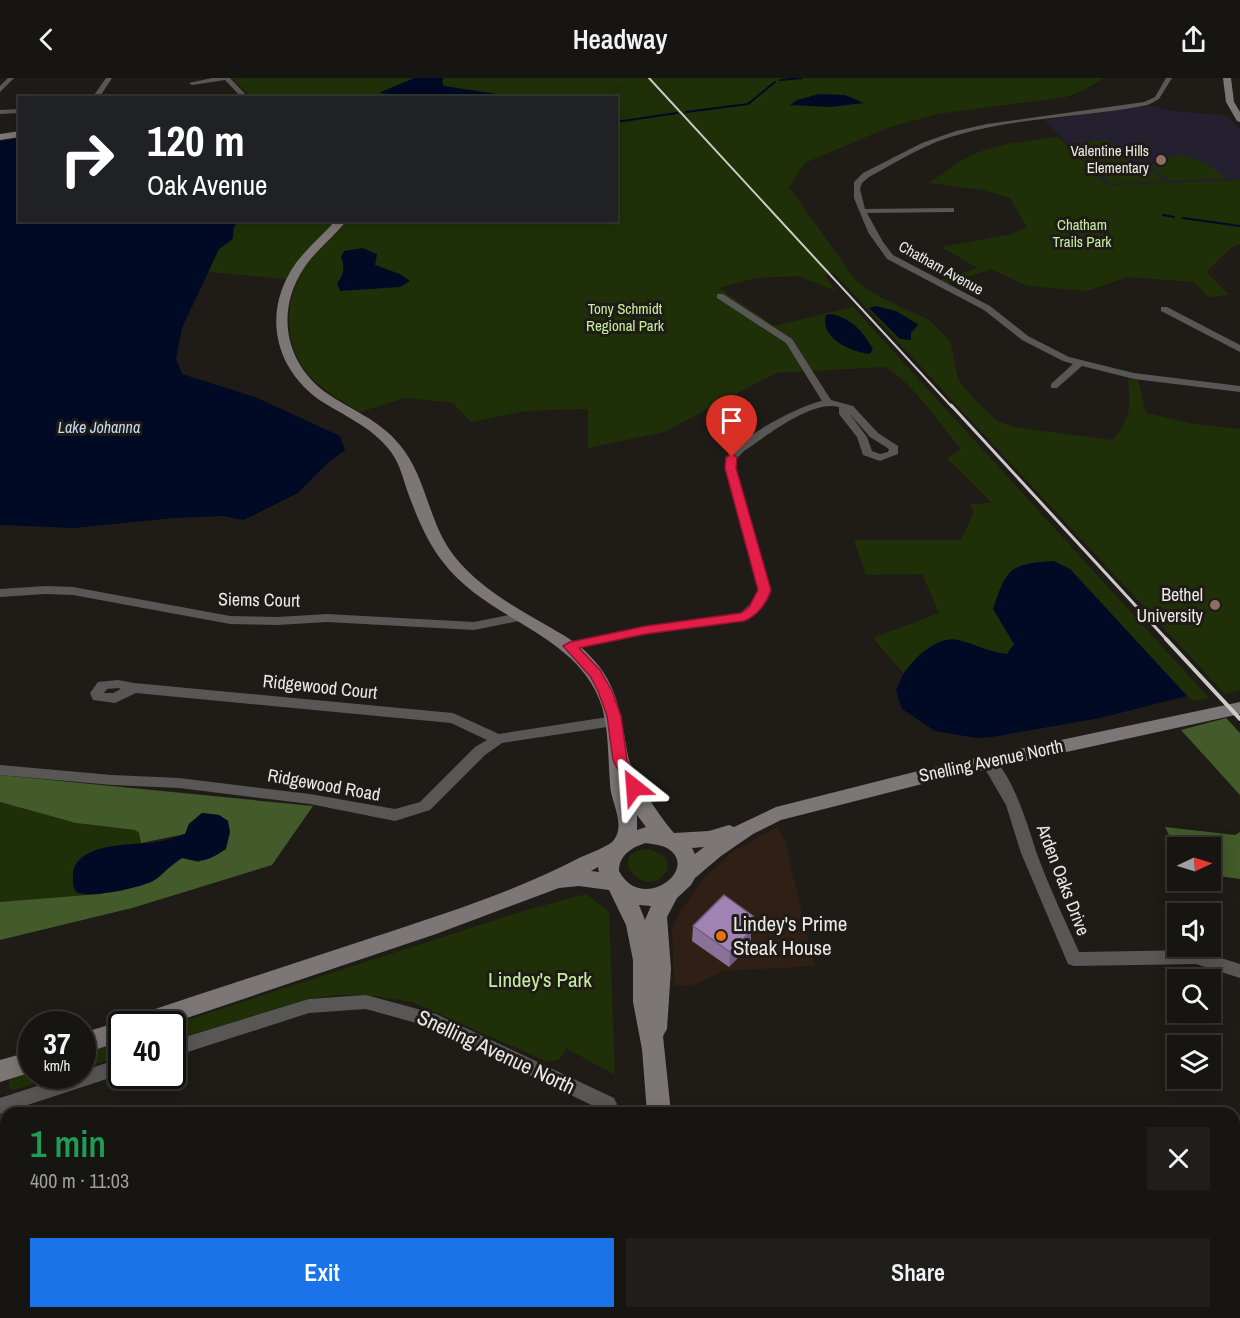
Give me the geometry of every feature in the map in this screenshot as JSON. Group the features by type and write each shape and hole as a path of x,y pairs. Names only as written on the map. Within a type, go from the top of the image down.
{"street":[{"path":"0,90 12,78"},
{"path":"96,96 109,78"},
{"path":"192,83 226,78 244,96"},
{"name":"Chatham Avenue","path":"1169,78 1157,98 1146,104 987,126 931,141 866,175 858,182 856,195 879,244 898,262 987,308 1038,346 1080,363 1134,376 1240,389"},
{"path":"1227,78 1230,102 1240,119"},
{"path":"0,112 18,111"},
{"path":"0,137 18,134"},
{"path":"864,211 951,210"},
{"path":"340,222 304,260 286,291 282,304 280,328 289,361 318,392 381,434 392,444 403,460 437,542 450,561 479,589 519,617 570,646 596,674 609,699 620,760 619,788 629,814 629,826 610,859 609,869 637,925 644,960 644,1002 654,1049 659,1107"},
{"path":"720,296 789,341 828,402"},
{"path":"1164,309 1240,349"},
{"path":"1054,386 1080,363"},
{"path":"570,646 646,630 744,616 753,610 765,590 730,462 740,449 814,405 828,402 844,405 857,414 874,434 894,448 893,454 880,458 867,453 862,437 844,414 844,405"},
{"name":"Siems Court","path":"0,593 73,591 230,620 278,621 327,618 474,626 519,617"},
{"name":"Ridgewood Court","path":"134,688 453,718 498,739"},
{"name":"Snelling Avenue North","path":"687,872 714,850 746,829 776,814 988,762 1240,708"},
{"name":"Ridgewood Road","path":"0,770 112,780 179,783 310,800 395,815 425,806 480,752 498,739 614,720"},
{"path":"554,881 579,878 618,884 643,897 669,893 679,887 687,872 687,857 681,848 669,840 648,816 620,760"},
{"name":"Arden Oaks Drive","path":"988,762 1006,787 1026,838 1029,853 1074,959 1196,957 1240,971"},
{"name":"Snelling Avenue North","path":"669,840 709,839 746,829"},
{"path":"179,1011 428,928 554,881 619,846 646,835 669,840"},
{"path":"654,1049 660,969 656,916 669,893"},
{"name":"Snelling Avenue North","path":"186,1045 309,1006 366,1002 397,1008 430,1019 608,1104"},
{"path":"0,1071 18,1065"},
{"path":"0,1106 108,1071"}],"shaded area":[{"name":"Valentine Hills Elementary","path":"1150,106 1180,112 1225,115 1240,129 1240,180 1107,185 1045,120"},
{"path":"777,827 785,840 815,966 724,971 691,986 674,985 672,929 681,910 706,876 733,851"}],"green space":[{"name":"Tony Schmidt Regional Park","path":"232,78 1104,78 1066,97 937,114 887,128 805,163 789,187 857,282 880,297 929,320 950,341 958,379 973,398 997,421 1014,427 1112,440 1123,425 1128,412 1128,379 1138,380 1146,413 1193,424 1240,429 1240,690 1225,694 834,273 824,275 836,291 799,276 756,278 719,288 774,326 853,307 1209,698 1192,701 1070,569 993,609 1014,644 1007,654 990,652 956,639 906,669 904,674 873,638 939,613 922,574 866,575 854,540 961,540 974,512 970,504 992,503 947,458 961,449 906,383 885,367 776,373 664,432 588,448 588,409 525,411 471,422 453,403 405,398 360,412 317,383 299,360 290,334 289,320 293,293 298,280 207,272 219,249 231,242 237,222 618,222 618,96 250,96"},
{"name":"Chatham Trails Park","path":"1058,137 1108,185 1240,180 1240,244 1231,248 1206,272 1229,295 1208,297 1194,282 1127,277 1087,291 1027,286 991,269 948,284 940,280 978,268 941,247 1012,234 1027,227 1010,198 982,190 929,183 979,152 1012,143"},
{"path":"1107,140 1117,149 1136,148 1140,151 1088,154 1084,150 1092,149 1087,145 1090,143 1088,141"},
{"path":"1107,154 1138,163 1166,181 1111,183 1083,155"},
{"path":"1183,155 1206,164 1227,178 1171,181 1153,168 1159,158"},
{"path":"1226,718 1240,733 1240,795 1181,730"},
{"path":"0,775 313,806 272,865 132,908 0,940 0,902 100,894 152,881 182,858 199,862 228,821 219,815 202,813 189,824 185,834 141,843 139,833 135,830 76,823 0,802"},
{"path":"0,802 76,823 135,830 139,833 141,843 104,848 76,891 86,896 0,902"},
{"path":"1165,827 1235,835 1240,832 1240,879 1221,876 1221,837 1170,837"},
{"path":"650,849 666,858 668,867 660,878 651,882 642,880 629,866 629,858 635,852"},
{"name":"Lindey's Park","path":"586,894 609,912 615,1075 566,1048 560,1059 548,1062 412,1002 376,996 337,995 312,998 186,1036 186,1020 523,911"},
{"path":"108,1045 108,1060 96,1064 96,1050"},
{"path":"18,1076 18,1088 13,1090 9,1087 9,1080"}],"water":[{"path":"414,78 444,78 442,82 444,86 498,96 411,96 379,93"},
{"path":"819,94 845,95 864,103 830,107 790,105 797,100"},
{"name":"Lake Johanna","path":"18,138 18,222 237,222 233,228 233,238 219,249 182,328 176,359 182,374 255,397 340,436 345,450 328,463 298,493 244,520 223,516 174,518 74,528 0,525 0,141"},
{"path":"362,248 377,254 375,265 400,274 410,281 400,287 340,291 337,283 343,271 341,257 344,251"},
{"path":"876,306 896,311 916,323 918,325 911,333 911,340 900,339 869,308"},
{"path":"831,314 845,319 856,327 873,349 870,354 846,347 832,337 825,323 826,315"},
{"path":"1054,561 1070,569 1187,696 1100,718 977,738 935,731 902,709 896,690 904,673 917,658 937,643 951,639 958,640 1007,654 1014,644 993,609 1002,584 1012,570 1019,566"},
{"path":"202,813 219,815 228,821 230,832 226,849 205,860 182,858 174,862 153,881 136,887 92,894 76,892 73,885 73,874 76,864 83,857 104,848 158,842 185,834 189,824"}],"building":[{"path":"724,895 753,916 744,925 752,930 730,952 693,926"}],"waterway":[{"path":"780,80 802,78"},
{"path":"686,112 748,104 775,82"},
{"path":"618,122 677,113"},
{"path":"1163,215 1174,217"},
{"path":"1183,218 1240,226"}],"railway":[{"path":"649,78 952,407"},
{"path":"951,405 1168,641"},
{"path":"1166,639 1240,719"}],"place":[{"name":"Valentine Hills Elementary","path":"1161,160"},
{"name":"Bethel University","path":"1215,605"},
{"name":"Lindey's Prime Steak House","path":"721,936"}],"route":[{"path":"634,787 620,760 614,716 605,691 596,674 570,646 646,630 744,616 753,610 765,590 730,468 732,457"}]}
